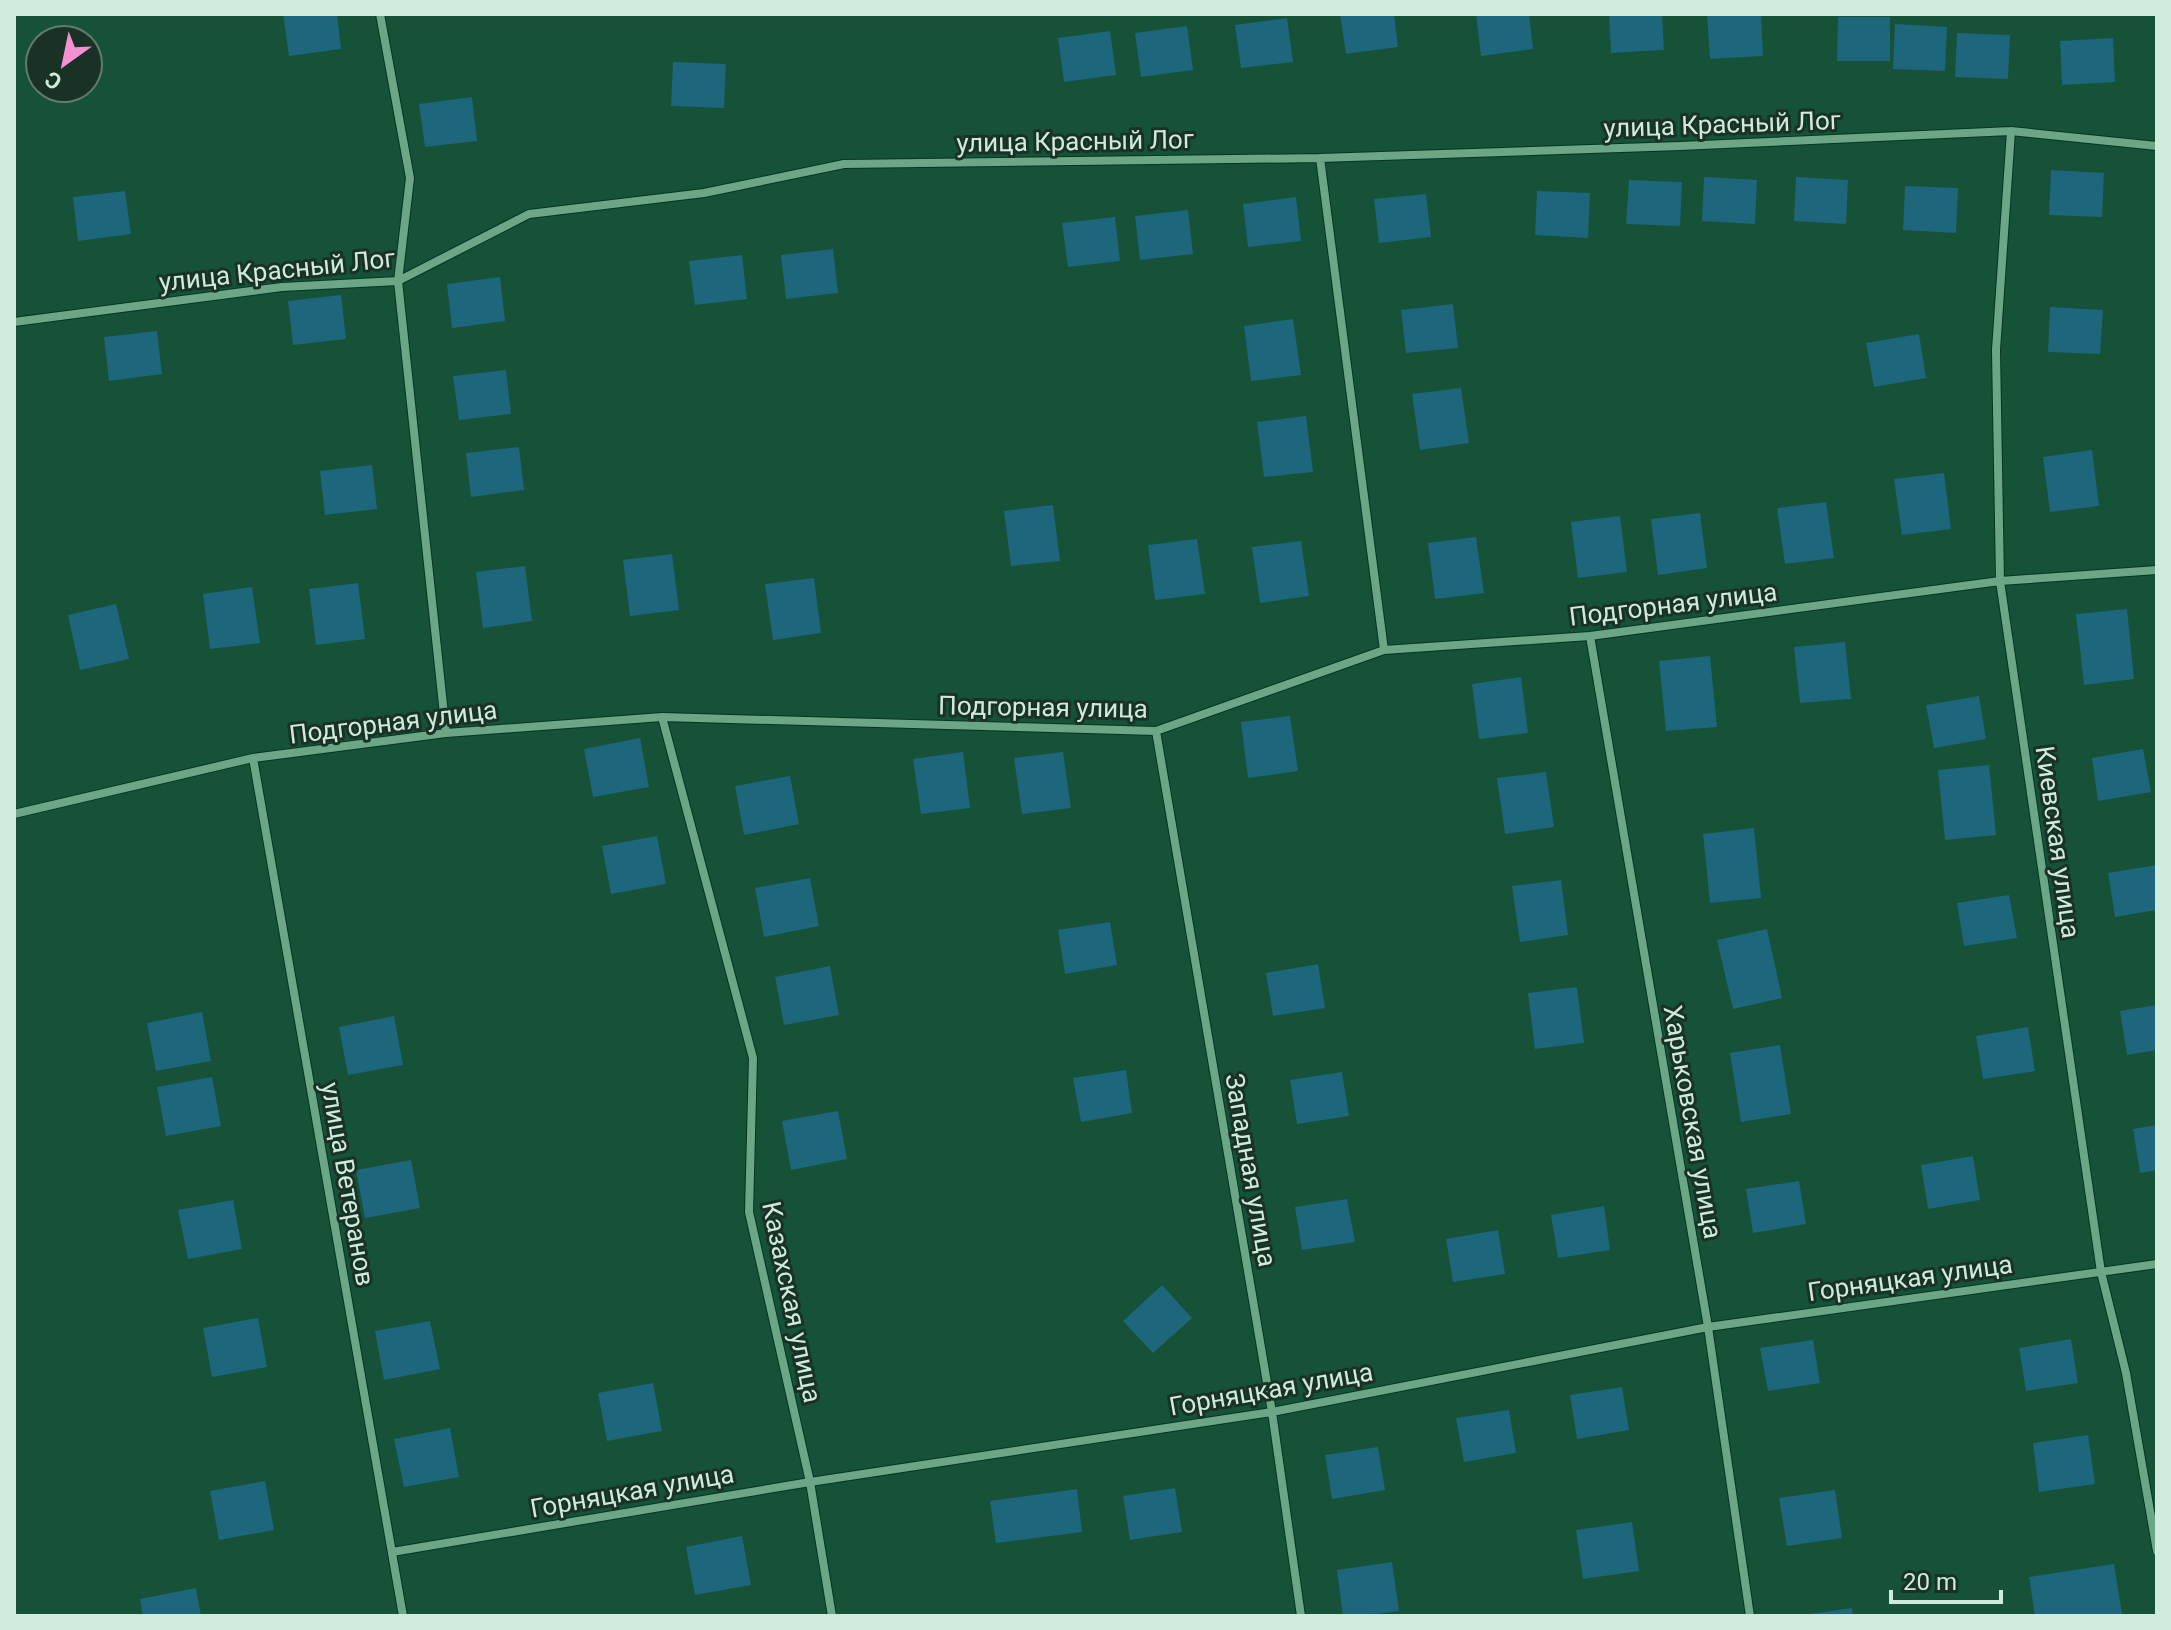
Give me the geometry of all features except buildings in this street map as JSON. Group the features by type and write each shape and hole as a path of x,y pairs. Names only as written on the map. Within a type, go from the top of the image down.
{"street":[{"path":"380,14 410,178 398,281 446,733"},
{"name":"улица Красный Лог","path":"14,322 282,287 398,281 529,214 704,193 844,164 1320,158 2011,131 2157,146"},
{"name":"Киевская улица","path":"2011,131 1996,350 2000,581 2101,1272 2126,1373 2157,1551"},
{"path":"1320,158 1384,650"},
{"name":"Подгорная улица","path":"14,814 253,758 446,733 662,717 1156,731 1384,650 1590,636 2000,581 2157,570"},
{"name":"Харьковская улица","path":"1590,636 1708,1327 1750,1616"},
{"name":"Казахская улица","path":"662,717 753,1058 749,1212 810,1482 832,1616"},
{"name":"Западная улица","path":"1156,731 1272,1412 1301,1616"},
{"name":"улица Ветеранов","path":"253,758 403,1616"},
{"name":"Горняцкая улица","path":"392,1552 810,1482 1272,1412 1708,1327 2157,1264"}]}
